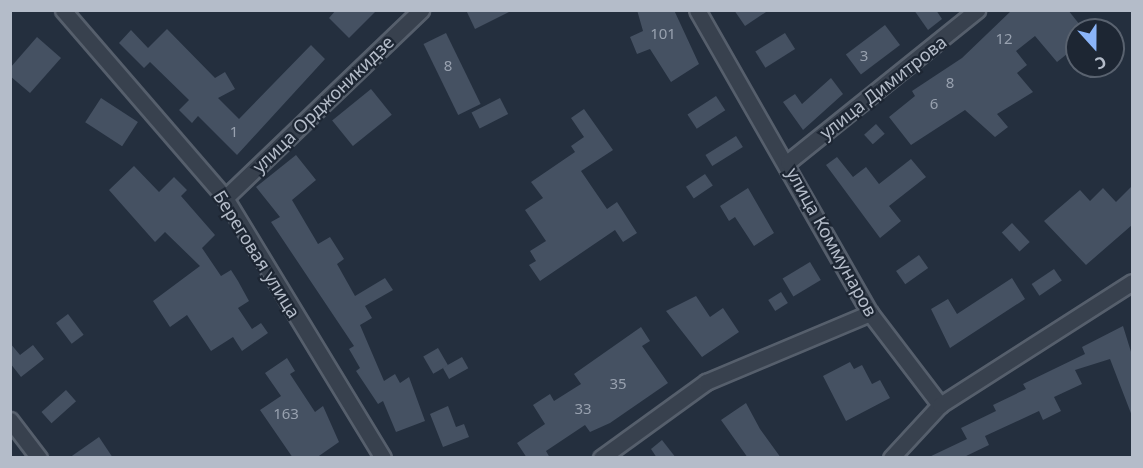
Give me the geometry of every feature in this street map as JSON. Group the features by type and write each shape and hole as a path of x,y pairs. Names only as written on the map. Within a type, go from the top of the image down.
{"street":[{"name":"Береговая улица","path":"63,10 225,198 383,458"},
{"name":"улица Орджоникидзе","path":"225,198 421,10"},
{"name":"улица Коммунаров","path":"697,10 788,162 870,312 940,405"},
{"name":"улица Димитрова","path":"788,162 977,10"},
{"path":"891,458 940,405 1132,282"},
{"path":"601,458 706,382 847,327 870,312"},
{"path":"10,420 39,458"}],"building":[{"path":"336,10 377,10 349,38 329,18"},
{"path":"466,10 513,10 475,29"},
{"path":"637,10 674,10 699,64 671,82 650,49 637,54 630,37 643,31"},
{"path":"734,10 769,10 745,26"},
{"path":"914,10 936,10 942,19 928,30"},
{"path":"1012,10 1068,10 1074,18 1065,18 1065,56 1057,62 1035,36 1016,51 1027,65 1017,73 1033,92 997,114 1008,127 995,137 965,110 911,145 889,117 915,96 912,91 962,58"},
{"path":"885,25 900,45 861,74 846,54"},
{"path":"167,29 215,78 225,72 235,89 218,98 239,119 311,45 325,59 237,155 198,116 192,123 179,110 189,100 150,62 144,68 119,43 131,30 148,48"},
{"path":"446,33 481,104 458,115 424,44"},
{"path":"785,33 795,49 765,68 755,52"},
{"path":"37,37 61,58 30,93 10,76 10,68"},
{"path":"831,78 843,94 803,130 783,102 795,94 802,104"},
{"path":"371,89 392,115 353,146 332,120"},
{"path":"716,96 725,110 697,129 687,115"},
{"path":"101,98 138,122 122,146 85,122"},
{"path":"500,98 508,114 480,129 471,113"},
{"path":"584,109 613,150 581,171 607,209 617,202 637,233 623,242 615,230 540,281 529,265 536,261 530,251 546,241 525,210 543,198 531,182 575,152 571,146 584,137 571,118"},
{"path":"876,124 885,134 873,144 864,135"},
{"path":"736,136 743,147 712,166 705,155"},
{"path":"296,155 316,180 292,200 318,244 330,237 344,259 337,264 355,296 385,278 393,290 365,306 372,318 360,325 384,381 395,374 400,383 409,377 425,421 396,432 383,401 378,404 356,371 360,368 349,349 354,346 271,222 280,217 256,187"},
{"path":"837,157 853,177 866,167 879,184 911,159 926,177 889,206 901,221 880,238 826,165"},
{"path":"134,166 159,192 174,177 187,190 181,196 215,235 202,248 221,276 231,270 238,281 249,301 238,308 252,329 261,323 268,333 242,351 233,337 211,351 187,315 170,327 153,301 200,266 165,232 155,242 109,190"},
{"path":"705,174 713,186 694,198 686,187"},
{"path":"1132,186 1132,225 1086,265 1044,221 1080,190 1090,201 1103,188 1116,202"},
{"path":"748,188 774,233 754,246 735,217 729,221 720,206"},
{"path":"1012,223 1030,242 1019,252 1002,233"},
{"path":"919,255 928,268 905,284 896,271"},
{"path":"810,262 821,280 793,296 783,278"},
{"path":"1054,269 1062,281 1039,296 1032,284"},
{"path":"1012,278 1025,299 950,348 931,309 948,299 957,314"},
{"path":"781,292 788,303 775,311 768,300"},
{"path":"696,296 710,317 723,308 739,332 702,357 666,311"},
{"path":"68,314 84,335 72,344 56,323"},
{"path":"1123,326 1132,355 1132,416 1110,359 1075,370 1082,384 1054,397 1061,411 1043,420 1039,411 985,436 989,445 962,458 927,458 967,439 961,428 996,411 993,405 1026,389 1023,384 1085,354 1082,347"},
{"path":"641,327 650,341 642,346 668,383 610,423 590,432 585,425 546,451 550,458 527,458 517,443 545,424 533,405 550,394 554,401 581,384 574,374"},
{"path":"10,343 20,355 33,345 44,359 21,377 10,363"},
{"path":"438,348 448,365 433,374 423,356"},
{"path":"462,357 468,368 449,379 443,368"},
{"path":"287,358 295,371 290,374 315,412 323,406 339,442 316,458 293,458 260,410 281,396 265,373"},
{"path":"850,362 854,369 862,365 872,384 880,380 890,398 846,421 823,376"},
{"path":"66,390 76,401 52,423 41,412"},
{"path":"746,403 760,429 781,458 748,458 721,420"},
{"path":"448,406 456,427 464,424 469,437 443,447 430,414"},
{"path":"99,437 113,458 69,458"},
{"path":"662,440 676,458 657,458 651,449"}]}
